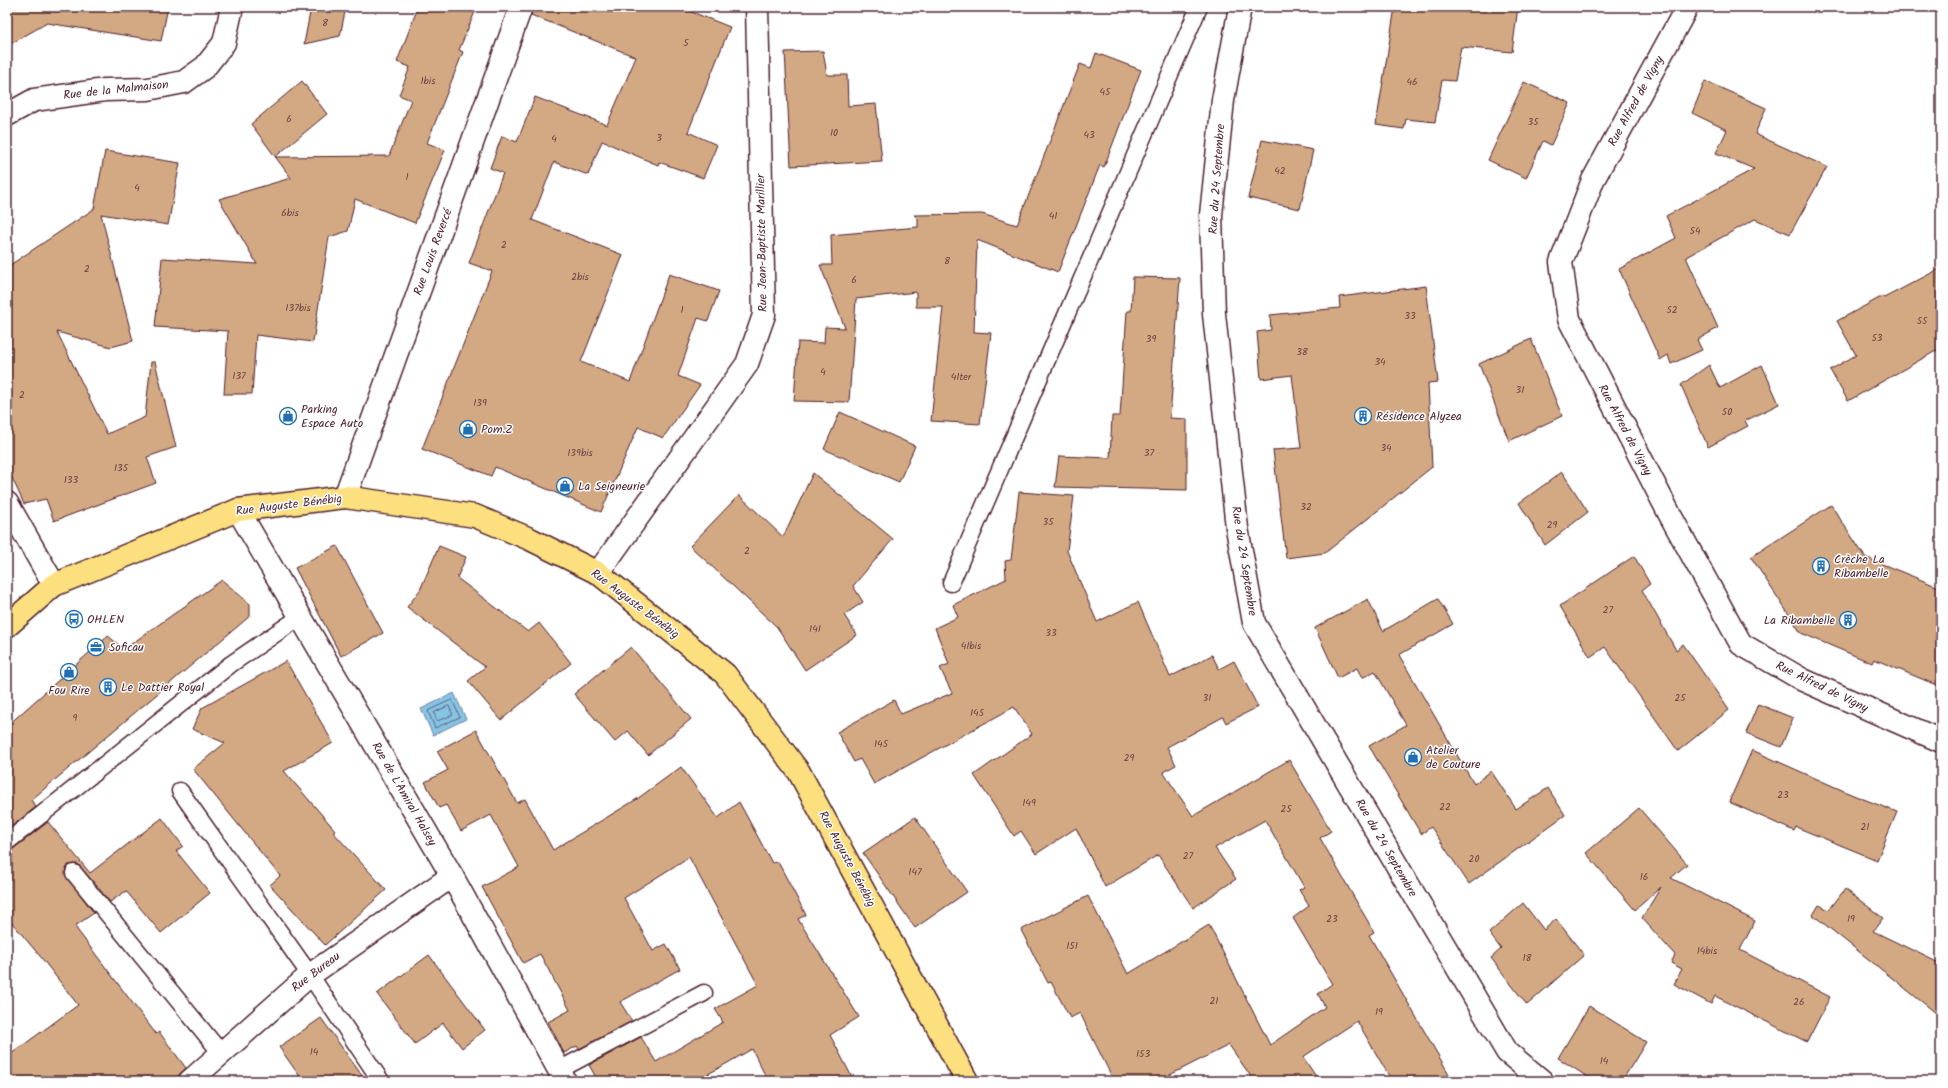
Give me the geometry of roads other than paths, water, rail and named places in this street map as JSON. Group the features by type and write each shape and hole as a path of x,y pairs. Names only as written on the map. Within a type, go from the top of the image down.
{"main road":[{"name":"Rue Auguste Bénébig","path":"7,626 54,584 238,510 345,497 475,516 530,539 598,573 726,674 800,772 967,1081"}],"street":[{"name":"Rue de la Malmaison","path":"7,115 34,100 105,90 148,89 184,82 205,67 224,43 232,7"},
{"name":"Rue Louis Revercé","path":"345,497 521,7"},
{"name":"Rue Jean-Baptiste Marillier","path":"598,573 746,364 764,315 757,7"},
{"name":"Rue du 24 Septembre","path":"1240,7 1223,100 1211,215 1216,329 1237,528 1254,622 1507,1052 1542,1081"},
{"name":"Rue Alfred de Vigny","path":"1687,7 1593,180 1561,262 1569,319 1627,434 1741,644 1803,680 1941,741"},
{"path":"7,503 54,584"},
{"name":"Rue de L'Amiral Halsey","path":"238,510 452,876 562,1076"},
{"name":"Rue Bureau","path":"190,1081 310,975 452,876"}],"lane":[{"path":"951,582 1199,7"},
{"path":"7,842 231,664 300,617"},
{"path":"180,791 310,975 380,1081"},
{"path":"74,873 221,1053"},
{"path":"562,1076 704,992"}],"water":[{"path":"454,693 466,719 433,735 421,709"}],"place":[{"name":"Parking Espace Auto","path":"288,416"},
{"name":"Résidence Alyzea","path":"1363,416"},
{"name":"Pom.Z","path":"468,429"},
{"name":"La Seigneurie","path":"565,486"},
{"name":"Crèche La Ribambelle","path":"1821,566"},
{"name":"OHLEN","path":"74,619"},
{"name":"La Ribambelle","path":"1848,620"},
{"name":"Soficau","path":"96,647"},
{"name":"Fou Rire","path":"69,672"},
{"name":"Le Dattier Royal","path":"108,687"},
{"name":"Atelier de Couture","path":"1413,757"}]}
